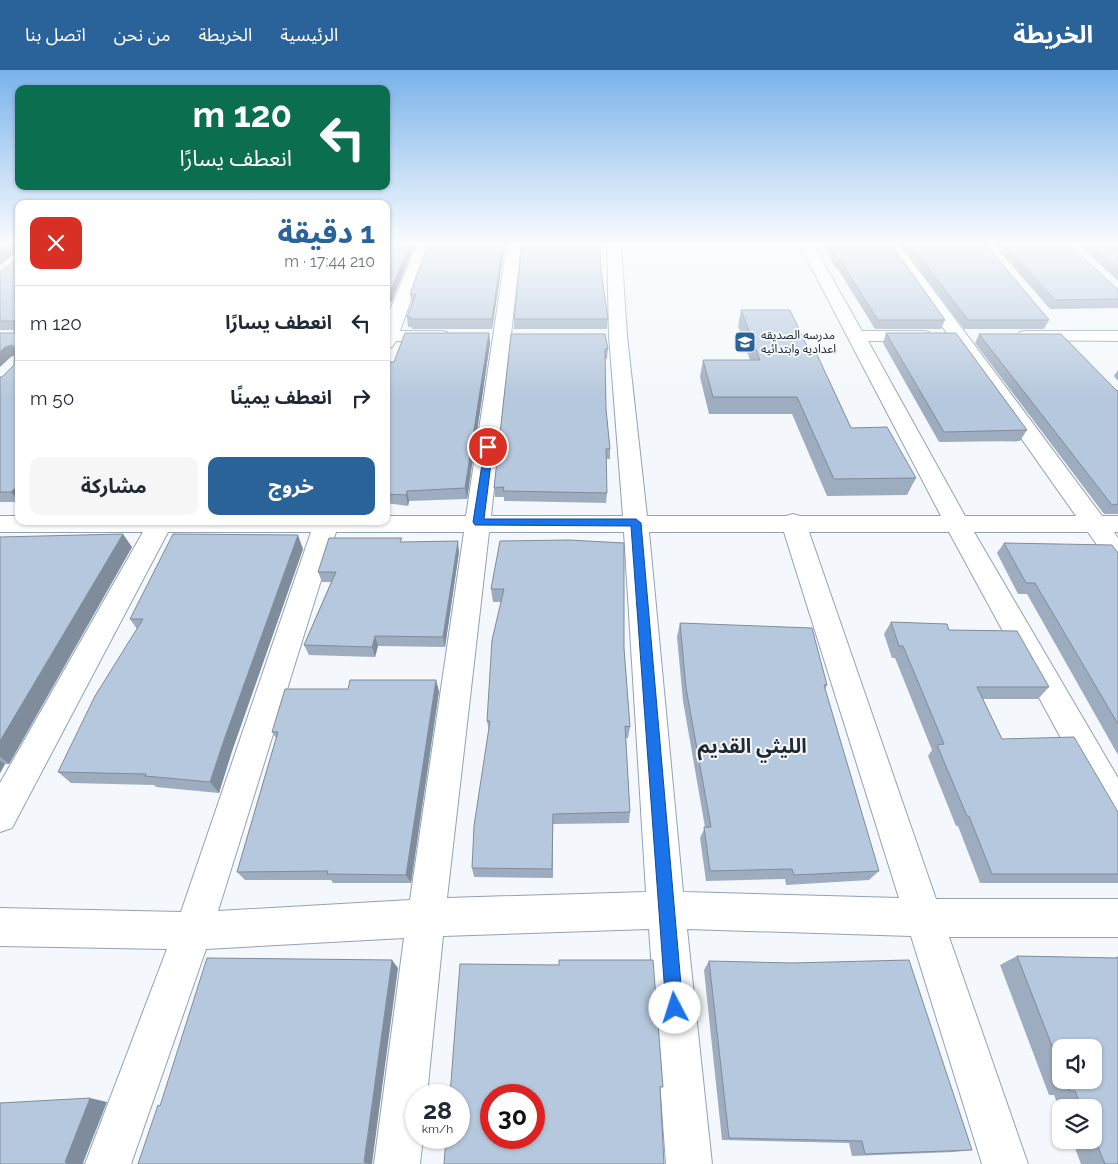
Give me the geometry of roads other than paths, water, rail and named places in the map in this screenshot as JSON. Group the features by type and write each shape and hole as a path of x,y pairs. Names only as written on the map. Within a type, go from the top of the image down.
{"street":[{"path":"390,330 404,295"},
{"path":"397,1164 426,918 508,295"},
{"path":"611,295 609,336 636,523 666,910 689,1164"},
{"path":"834,295 956,522 1118,810"},
{"path":"934,295 969,336 1106,524 1118,556"},
{"path":"1050,322 1081,356"},
{"path":"390,338 456,336"},
{"path":"857,336 969,336"},
{"path":"1006,336 1118,336"},
{"path":"793,522 1005,1164"},
{"path":"390,523 956,522 1106,524"},
{"path":"0,816 160,525"},
{"path":"108,1164 192,931 325,525"},
{"path":"0,927 192,931 426,918 666,910 924,918 1118,918"}],"place":[{"name":"مدرسه الصديقه اعداديه وابتدائيه","path":"745,342"}],"district":[{"name":"الليثي القديم","path":"752,746"}]}
